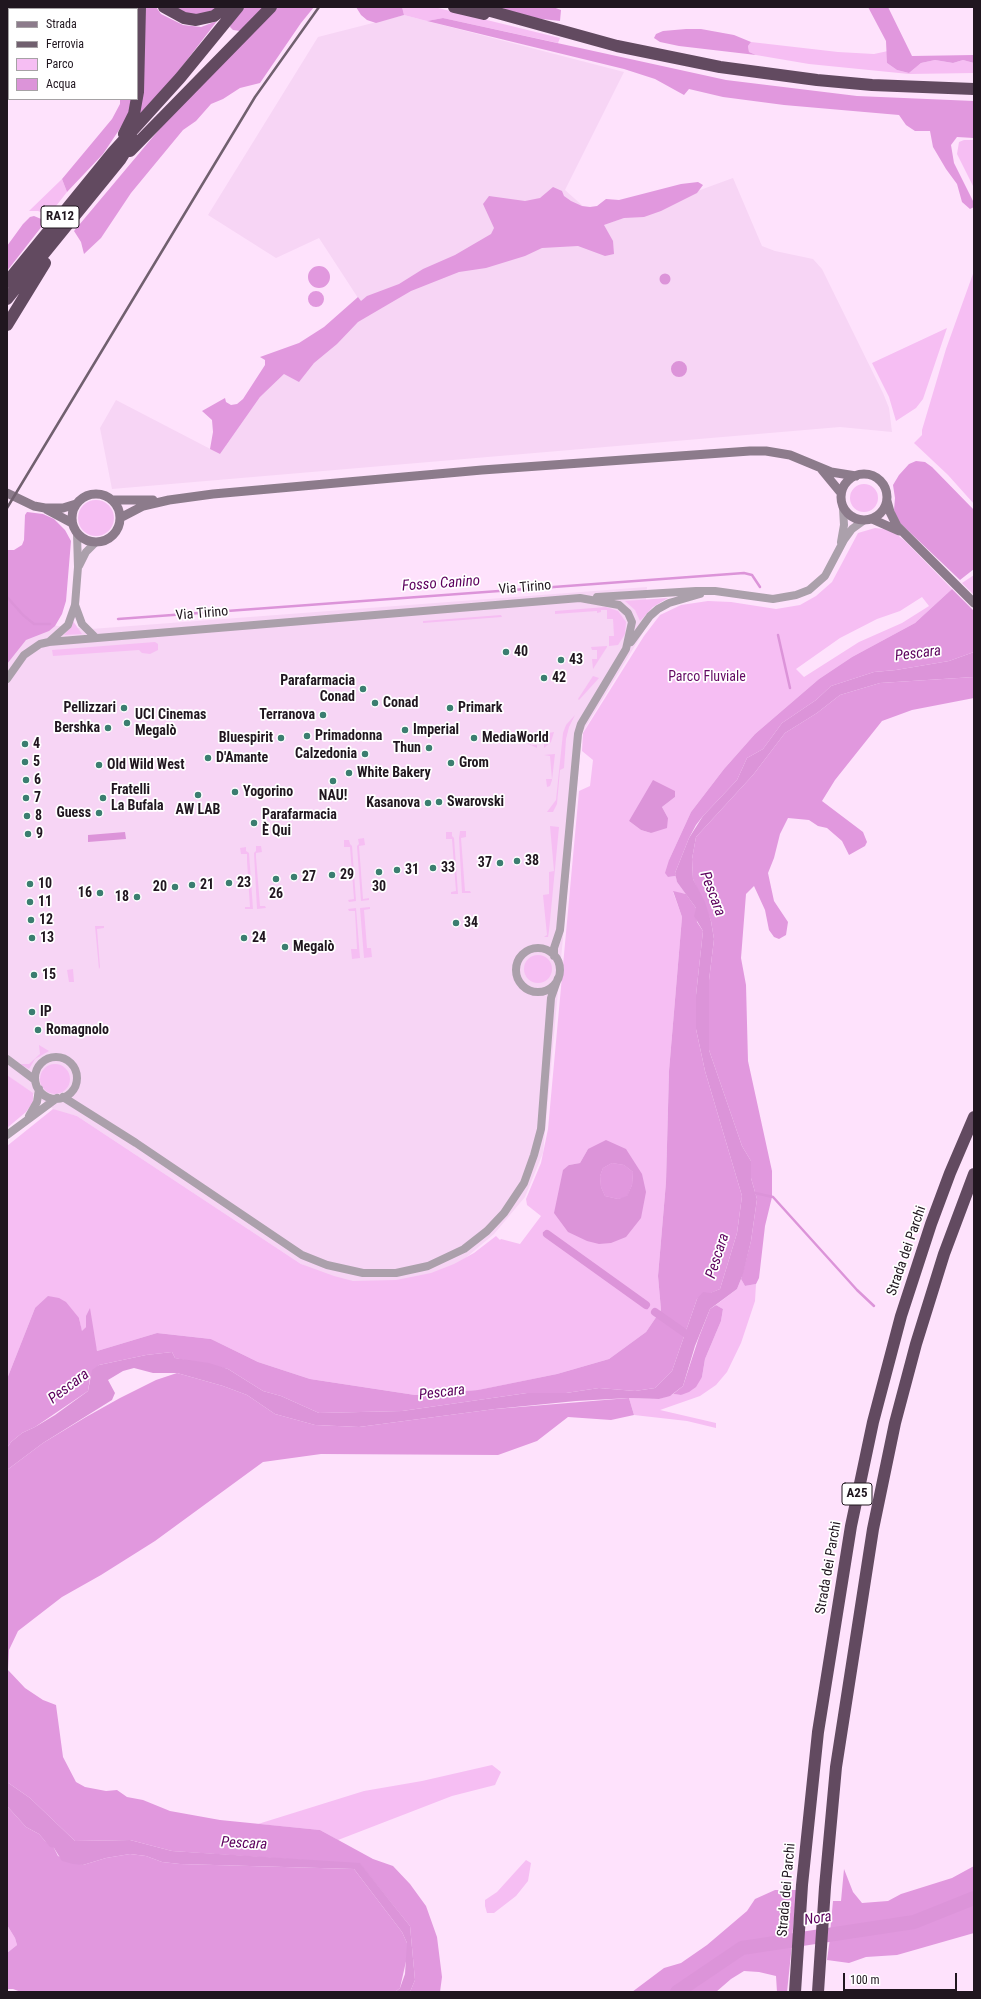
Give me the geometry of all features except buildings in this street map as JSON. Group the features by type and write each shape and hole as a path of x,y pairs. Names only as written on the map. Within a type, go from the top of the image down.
{"highway":[{"path":"138,88 140,7"},
{"path":"164,7 184,18 196,20 214,16 226,7"},
{"name":"RA12","path":"7,282 116,156 238,7"},
{"path":"116,156 271,7"},
{"path":"454,7 507,17"},
{"path":"476,7 507,17 617,46 759,73 872,85 974,89"},
{"path":"116,156 129,125 136,100"},
{"name":"RA12","path":"7,299 78,211 116,156"},
{"path":"7,325 78,211"},
{"name":"Strada dei Parchi","path":"795,1992 802,1885 825,1683 842,1575 861,1475 887,1368 915,1271 950,1173 974,1117"},
{"name":"A25","path":"818,1992 825,1887 836,1773 845,1702 864,1580 882,1484 923,1318 944,1254 974,1174"}],"main road":[{"path":"120,518 143,506 169,500 213,494 482,470 750,451 778,453 803,459 835,473 856,476 870,475 880,480 887,492 887,501 893,520 904,534 974,603"},
{"path":"816,465 827,474 841,493 843,508 854,518 889,525 904,534"},
{"path":"841,493 846,482 856,476"},
{"path":"8,493 34,506 45,508 64,508 76,504"},
{"path":"112,500 119,511 120,518 116,533 110,538 95,543 88,542 77,534 72,523 73,510 82,498 96,494 112,500 169,500"},
{"path":"867,520 883,511 887,501"},
{"path":"45,508 72,523"}],"street":[{"path":"837,552 843,531 843,508"},
{"path":"580,598 688,591 715,591 773,599 796,595 809,590 825,576 837,552 849,533 867,520"},
{"path":"49,642 68,626 75,605 78,567 77,534"},
{"path":"78,567 86,552 95,543"},
{"path":"626,649 650,616 663,605 715,591"},
{"name":"Via Tirino","path":"7,679 24,655 40,644 49,642 580,598 613,602 624,608 632,622 626,649 582,724 578,734 560,930 554,948 554,956"},
{"path":"75,605 82,624 95,637"},
{"path":"7,1059 35,1080 39,1089 47,1096 60,1098 136,1143 302,1255 327,1266 363,1273 396,1273 428,1266 464,1249 487,1231 509,1207 524,1183 534,1155 540,1129 550,998 558,978 559,966 554,956 541,949 528,951 519,959 517,975 524,986 536,992 550,988 558,978"},
{"path":"7,1135 27,1119 73,1090 76,1078 73,1067 66,1060 56,1057 44,1061 36,1072 35,1080"},
{"path":"27,1119 35,1108 39,1089"}],"shaded area":[{"path":"144,7 156,7 161,14 183,25 201,27 217,21 138,120"},
{"path":"174,7 223,7 213,14 187,14"},
{"path":"244,7 266,7 240,31 233,30 230,27 231,23"},
{"path":"277,7 314,7 301,23 260,83 240,88 223,99 211,104 196,121 183,130 131,193 101,238 84,254 81,242 74,231 178,107"},
{"path":"356,7 402,7 404,15 376,23 367,20 361,15"},
{"path":"496,7 553,7 561,10 560,21 533,18"},
{"path":"868,7 888,7 912,56 974,55 974,63 963,60 953,63 935,60 921,63 909,73 897,70 887,63 886,41"},
{"path":"404,15 624,72 565,190 604,225 733,178 762,246 775,251 813,259 822,269 883,393 889,408 892,432 840,427 112,489 100,428 116,400 220,454 260,397 360,301 319,238 276,258 208,215 318,37"},
{"path":"443,18 726,80 857,96 974,101 974,138 957,137 951,145 954,163 973,201 974,207 970,209 962,202 957,184 933,147 930,131 915,131 906,125 899,115 784,105 723,97 689,89 684,95 655,79 624,69 427,21"},
{"path":"701,29 734,35 751,42 748,46 749,52 756,55 679,46 660,42 654,38 656,34 663,31"},
{"path":"120,100 133,100 129,115 103,154 67,192 62,179 112,119 120,104"},
{"path":"698,182 703,185 697,193 661,211 644,217 624,218 604,225 613,241 614,254 605,256 578,246 542,248 525,256 486,268 459,272 411,291 358,322 337,344 314,363 299,382 284,374 260,397 220,454 210,449 213,432 212,420 202,411 225,398 226,402 231,405 237,404 243,399 265,365 265,360 260,357 299,343 324,327 358,297 361,301 367,296 399,284 423,269 455,255 491,234 494,228 483,204 489,196 525,201 540,198 553,187 562,191 564,196 571,201 582,206 590,207 597,206 606,199 619,200 681,184"},
{"path":"34,216 46,221 7,271 7,246 23,224 30,217"},
{"path":"319,266 323,267 329,273 329,281 323,287 319,288 315,287 309,281 308,277 309,273 315,267"},
{"path":"313,291 319,291 324,296 322,305 319,307 313,307 308,302 308,296"},
{"path":"916,461 925,462 932,467 974,510 974,569 960,580 897,520 894,510 895,498 893,485 899,475 909,464"},
{"path":"27,512 43,514 54,519 65,530 71,541 66,601 62,614 55,626 49,631 26,640 7,664 7,550 14,550 22,545 24,540 25,515"},
{"name":"Megalò","path":"647,587 644,631 582,733 543,1153 525,1197 494,1234 449,1272 397,1283 341,1283 301,1264 77,1116 56,1111 7,1075 7,657 27,623 91,629"},
{"path":"952,589 974,611 974,652 949,661 896,670 874,672 831,686 816,700 782,723 763,749 747,758 737,780 696,825 689,838 675,873 676,876 668,877 665,873 669,860 691,812 724,769 755,734 819,679 852,657 915,623"},
{"path":"974,677 974,698 912,710 882,721 835,780 822,801 863,832 867,842 865,846 849,855 842,841 827,828 818,826 809,820 788,818 780,834 774,858 768,873 774,901 788,922 786,935 779,939 774,937 769,930 765,910 754,886 746,894 741,958 746,985 748,1061 772,1171 772,1197 765,1226 759,1278 756,1284 745,1286 741,1279 751,1241 757,1199 751,1178 751,1161 742,1146 709,1050 709,980 714,939 711,921 693,879 692,859 696,837 753,775 785,733 817,713 840,695 880,683"},
{"path":"673,891 686,894 696,908 697,922 703,931 696,995 696,1029 705,1071 742,1196 737,1233 720,1289 697,1299 672,1371 655,1388 635,1391 599,1388 566,1393 527,1393 402,1411 319,1413 281,1396 263,1391 228,1369 175,1358 172,1352 146,1355 99,1365 90,1378 88,1391 35,1427 22,1433 11,1442 7,1448 7,1379 35,1308 48,1296 59,1298 66,1302 79,1318 82,1331 86,1327 86,1316 90,1308 97,1351 157,1333 211,1339 258,1362 310,1379 415,1395 478,1390 557,1374 609,1359 646,1332 661,1310 658,1276 666,1182 669,1071 682,917"},
{"path":"612,1163 624,1165 633,1172 632,1185 627,1197 618,1199 605,1196 601,1187 600,1176 603,1168"},
{"path":"716,1305 723,1309 721,1321 705,1359 702,1377 696,1387 689,1392 681,1395 673,1394 683,1386 710,1309"},
{"path":"177,1373 223,1386 247,1395 275,1414 315,1425 359,1427 495,1409 629,1398 634,1415 611,1420 568,1417 537,1441 498,1455 321,1454 263,1462 155,1541 101,1575 62,1597 18,1631 9,1650 8,1670 25,1688 43,1700 56,1705 63,1757 76,1782 85,1787 106,1791 117,1790 127,1797 143,1800 170,1811 220,1820 320,1830 373,1859 393,1866 410,1884 426,1906 437,1937 442,1977 440,1992 410,1992 415,1980 410,1926 360,1864 172,1851 130,1840 75,1841 30,1798 7,1782 7,1470 43,1443 86,1417 156,1380"},
{"path":"7,1806 26,1827 39,1834 54,1848 58,1856 83,1865 106,1858 130,1854 146,1856 162,1862 180,1864 354,1869 402,1932 407,1943 407,1957 400,1988 395,1992 21,1992 13,1989 7,1989 7,1953 17,1945 15,1938 7,1925"},
{"path":"974,1866 974,1897 914,1920 830,1933 833,1901 841,1901 844,1869 853,1892 862,1903 888,1901 901,1894 952,1878"},
{"path":"775,1890 797,1890 792,1938 743,1943 670,1992 632,1992 664,1968 681,1963 707,1945 747,1911 755,1899"},
{"path":"974,1902 974,1933 897,1955 866,1957 849,1963 827,1960 830,1938 915,1925"},
{"path":"792,1944 787,1992 777,1992 776,1976 759,1972 744,1971 731,1979 716,1992 683,1992 745,1951"}],"green space":[{"path":"402,7 434,7 560,38 558,43 443,18 427,21 404,15"},
{"path":"751,42 838,52 874,54 888,51 887,63 897,70 909,73 921,63 935,60 953,63 963,60 974,63 974,73 909,74 809,64 756,55 749,52 748,46"},
{"path":"964,140 974,140 974,188 957,154 959,142"},
{"path":"62,179 67,192 49,215 38,211 29,211"},
{"path":"974,271 974,504 948,475 914,443 922,435 922,430 946,349"},
{"path":"947,328 923,399 916,408 896,421 889,397 872,363"},
{"path":"864,484 874,488 878,498 874,508 864,512 854,508 850,498 854,488"},
{"path":"96,500 109,505 114,518 109,531 96,536 83,531 78,518 83,505"},
{"name":"Parco Fluviale","path":"875,528 884,529 895,533 905,541 952,589 915,623 852,657 819,679 755,734 724,769 691,812 669,860 668,877 676,876 677,882 686,894 673,892 682,917 669,1071 666,1182 658,1276 661,1310 646,1332 609,1359 557,1374 479,1390 415,1395 310,1379 258,1362 211,1339 157,1333 97,1351 86,1316 86,1327 82,1332 79,1318 35,1308 7,1379 7,1146 53,1109 77,1116 301,1264 334,1276 353,1281 396,1280 431,1273 454,1264 474,1253 496,1236 500,1240 520,1244 541,1216 527,1205 526,1199 541,1163 548,1129 579,791 590,786 593,760 582,751 583,733 644,636 660,615 681,605 708,601 731,602 776,609 800,605 816,596 832,582 858,533","holes":["922,597 929,606 902,623 859,642 804,677 796,669 840,638 877,619 900,611","675,791 675,797 662,807 668,818 651,833 641,830 629,821","588,1149 587,1241 569,1165 580,1163"]},
{"path":"974,575 974,595 962,583"},
{"path":"668,598 653,607 640,621 635,610 625,601"},
{"path":"606,607 618,611 626,622 625,634 618,645 609,646 609,636 614,636 613,619 607,619 607,610 601,610 601,612 597,613 597,611 555,614 555,611"},
{"path":"501,615 502,617 423,623 423,621"},
{"path":"73,621 82,634 64,635 70,628"},
{"path":"155,642 158,644 158,650 150,654 142,653 139,650 53,656 52,650"},
{"path":"607,646 593,669 592,659 597,659 597,650 592,650 591,647"},
{"path":"593,676 599,678 579,700 578,699"},
{"path":"575,715 569,727 566,739 564,768 560,770 557,804 553,812 547,812 556,800 563,733 566,725"},
{"path":"554,732 551,742 544,748 544,741 549,740 548,733"},
{"path":"536,733 536,735 530,736 531,745 528,744 524,734"},
{"path":"555,754 552,780 550,786 547,787 546,779 552,779 550,756 544,755"},
{"path":"550,826 559,827 549,931 548,937 544,937 547,935 543,895 549,894 549,872 554,871"},
{"path":"460,831 466,831 466,837 461,838 465,891 470,891 471,893 462,893 459,838"},
{"path":"446,832 452,832 452,836 454,838 458,894 451,894 451,892 456,891 452,839 446,839"},
{"path":"364,838 365,845 359,846 363,899 369,898 369,900 361,901 357,846 359,844 358,839"},
{"path":"344,840 349,840 352,846 356,901 349,902 348,900 354,899 350,847 344,847"},
{"path":"256,846 261,846 262,852 256,853 260,906 265,906 266,908 257,909 254,853 256,851"},
{"path":"246,847 246,851 249,853 253,909 245,909 245,907 250,907 247,854 241,854 240,848"},
{"path":"370,907 370,909 364,910 367,948 371,948 372,957 364,958 360,908"},
{"path":"356,908 360,958 352,959 351,949 357,949 355,911 349,911 348,909"},
{"path":"95,926 104,926 104,928 97,929 99,969"},
{"path":"538,955 548,959 552,969 548,979 538,983 528,979 524,969 528,959"},
{"path":"73,969 74,982 69,982 67,970"},
{"path":"39,1045 49,1051 35,1059 29,1069 20,1064 29,1064 40,1054"},
{"path":"55,1064 65,1069 70,1079 65,1089 55,1094 45,1089 40,1079 45,1069"},
{"path":"7,1075 33,1093 33,1102 26,1112 7,1128"},
{"path":"741,1279 745,1286 756,1284 755,1301 741,1343 727,1372 716,1385 700,1396 660,1410 716,1423 716,1428 687,1421 634,1415 629,1398 659,1399 673,1394 681,1395 702,1377 705,1359 721,1321 723,1309 716,1305 737,1289"},
{"path":"492,1765 501,1772 495,1785 452,1796 338,1840 320,1830 258,1824 364,1791 422,1781"},
{"path":"526,1860 531,1863 528,1881 516,1896 494,1913 487,1913 485,1900 497,1892"},
{"path":"7,1925 15,1938 17,1945 7,1953"}],"water":[{"path":"663,274 667,274 669,275 669,283 663,284 660,281 660,277"},
{"path":"679,361 686,366 687,369 682,376 679,377 672,372 671,369 676,362"},
{"name":"Pescara","path":"974,652 974,677 880,683 840,695 817,713 785,733 753,775 696,837 692,859 693,879 705,902 711,921 714,939 709,980 709,1050 742,1146 751,1161 751,1178 757,1199 751,1241 743,1274 737,1289 710,1309 695,1346 683,1386 670,1396 659,1399 629,1398 576,1401 495,1409 359,1427 315,1425 275,1414 247,1395 223,1386 177,1373 153,1373 134,1368 123,1371 108,1380 115,1393 112,1400 43,1443 7,1470 7,1448 11,1442 22,1433 55,1415 88,1391 92,1370 99,1365 146,1355 172,1352 175,1358 209,1363 228,1369 263,1391 281,1396 319,1413 402,1411 527,1393 566,1393 599,1388 635,1391 655,1388 672,1371 697,1299 703,1292 710,1293 720,1289 737,1233 742,1196 705,1071 696,1029 696,995 703,931 694,916 696,908 677,882 675,873 689,838 703,816 737,780 747,758 763,749 782,723 816,700 831,686 874,672 896,670 949,661"},
{"path":"653,780 675,791 675,797 662,807 668,818 667,828 651,833 641,830 629,821"},
{"path":"125,832 126,839 88,842 88,835"},
{"path":"606,1140 626,1149 642,1174 646,1192 641,1218 626,1237 611,1243 599,1244 587,1241 568,1232 554,1213 563,1170 569,1165 580,1163 588,1149","holes":["612,1163 624,1165 633,1172 632,1185 627,1196 618,1199 605,1196 601,1187 600,1176 603,1168"]},
{"name":"Pescara","path":"7,1782 30,1798 75,1841 130,1840 172,1851 360,1863 410,1926 415,1980 410,1992 395,1992 400,1988 405,1974 407,1943 402,1932 354,1869 180,1864 162,1862 146,1856 130,1854 106,1858 83,1865 73,1864 62,1861 54,1848 50,1847 39,1834 26,1827 7,1806"}],"waterway":[{"name":"Fosso Canino","path":"118,619 744,573 752,575 760,587"},
{"name":"Fosso Canino","path":"7,597 23,615 34,624 50,624"},
{"name":"Fosso Canino","path":"778,635 790,688"},
{"path":"755,1193 773,1197 857,1290 874,1306"},
{"path":"544,1233 647,1308"},
{"path":"547,1234 646,1305"},
{"path":"655,1312 692,1338"},
{"path":"655,1314 687,1337"},
{"name":"Nora","path":"677,1992 742,1948 914,1922 974,1898"}],"railway":[{"path":"7,508 255,97 319,7"}],"place":[{"name":"40","path":"506,652"},
{"name":"43","path":"561,660"},
{"name":"42","path":"544,678"},
{"name":"Parafarmacia Conad","path":"363,689"},
{"name":"Conad","path":"375,703"},
{"name":"Pellizzari","path":"124,708"},
{"name":"Primark","path":"450,708"},
{"name":"Terranova","path":"323,715"},
{"name":"UCI Cinemas Megalò","path":"127,723"},
{"name":"Bershka","path":"108,728"},
{"name":"Imperial","path":"405,730"},
{"name":"Primadonna","path":"307,736"},
{"name":"Bluespirit","path":"281,738"},
{"name":"MediaWorld","path":"474,738"},
{"name":"4","path":"25,744"},
{"name":"Thun","path":"429,748"},
{"name":"Calzedonia","path":"365,754"},
{"name":"D'Amante","path":"208,758"},
{"name":"5","path":"25,762"},
{"name":"Grom","path":"451,763"},
{"name":"Old Wild West","path":"99,765"},
{"name":"White Bakery","path":"349,773"},
{"name":"6","path":"26,780"},
{"name":"NAU!","path":"333,781"},
{"name":"Yogorino","path":"235,792"},
{"name":"AW LAB","path":"198,795"},
{"name":"7","path":"26,798"},
{"name":"Fratelli La Bufala","path":"103,798"},
{"name":"Swarovski","path":"439,802"},
{"name":"Kasanova","path":"428,803"},
{"name":"Guess","path":"99,813"},
{"name":"8","path":"27,816"},
{"name":"Parafarmacia È Qui","path":"254,823"},
{"name":"9","path":"28,834"},
{"name":"38","path":"517,861"},
{"name":"37","path":"500,863"},
{"name":"33","path":"433,868"},
{"name":"31","path":"397,870"},
{"name":"30","path":"379,872"},
{"name":"29","path":"332,875"},
{"name":"27","path":"294,877"},
{"name":"26","path":"276,879"},
{"name":"23","path":"229,883"},
{"name":"10","path":"30,884"},
{"name":"21","path":"192,885"},
{"name":"20","path":"175,887"},
{"name":"16","path":"100,893"},
{"name":"18","path":"137,897"},
{"name":"11","path":"30,902"},
{"name":"12","path":"31,920"},
{"name":"34","path":"456,923"},
{"name":"13","path":"32,938"},
{"name":"24","path":"244,938"},
{"name":"Megalò","path":"285,947"},
{"name":"15","path":"34,975"},
{"name":"IP","path":"32,1012"},
{"name":"Romagnolo","path":"38,1030"}]}
